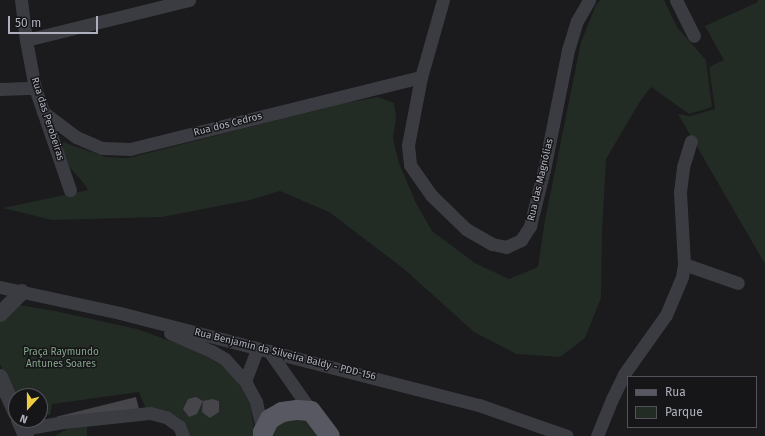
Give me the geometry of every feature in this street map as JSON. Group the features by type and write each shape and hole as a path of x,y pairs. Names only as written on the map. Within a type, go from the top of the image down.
{"main road":[{"path":"263,434 270,419 282,412 297,410 311,411 330,436"}],"street":[{"name":"Rua das Perobeiras","path":"21,0 26,40 35,88 70,190"},
{"path":"26,40 189,0"},
{"name":"Rua das Magnólias","path":"443,0 421,77 408,145 410,165 431,195 466,229 492,244 506,246 521,240 530,226 544,170 568,50 577,20 589,0"},
{"path":"676,0 694,36"},
{"name":"Rua dos Cedros","path":"43,112 76,137 102,148 130,149 421,77"},
{"path":"0,89 35,88"},
{"path":"597,436 624,374 666,315 682,277 684,264 680,192 683,167 691,141"},
{"path":"684,264 738,283"},
{"name":"Rua Benjamin da Silveira Baldy - PDD-156","path":"0,287 120,313 479,405 567,436"},
{"path":"0,314 22,292"},
{"path":"120,313 190,341 224,359 245,381 256,402 263,434"},
{"path":"221,339 224,359"},
{"path":"245,381 263,350 311,411"},
{"path":"0,377 8,395"},
{"path":"48,424 150,413 166,417 180,426 183,436"}],"green space":[{"path":"601,0 664,0 677,27 706,60 712,107 689,114 651,87 639,103 606,159 602,233 601,298 585,338 560,357 516,354 474,332 404,269 329,212 280,191 250,200 162,217 52,220 3,208 88,190 70,168 63,151 63,142 106,157 128,158 345,103 378,97 394,103 396,117 393,139 399,163 416,203 432,231 475,263 509,279 538,267 545,220 581,42 596,5"},
{"path":"758,0 765,0 765,264 678,114 690,116 715,109 709,67 724,60 705,26 758,2"},
{"name":"Praça Raymundo Antunes Soares","path":"14,304 55,311 137,329 195,350 228,369 242,389 251,407 255,436 190,436 182,420 166,410 146,409 139,392 52,404 50,415 48,415 48,388 10,388 0,364 0,315"},
{"path":"299,416 310,424 319,436 269,436 277,421"},
{"path":"87,426 87,436 54,436 67,429"}],"building":[{"path":"136,397 139,409 59,428 56,417"},
{"path":"196,397 203,401 197,414 189,417 183,409 188,399"},
{"path":"212,399 219,401 219,412 210,418 202,412 203,401"}]}
